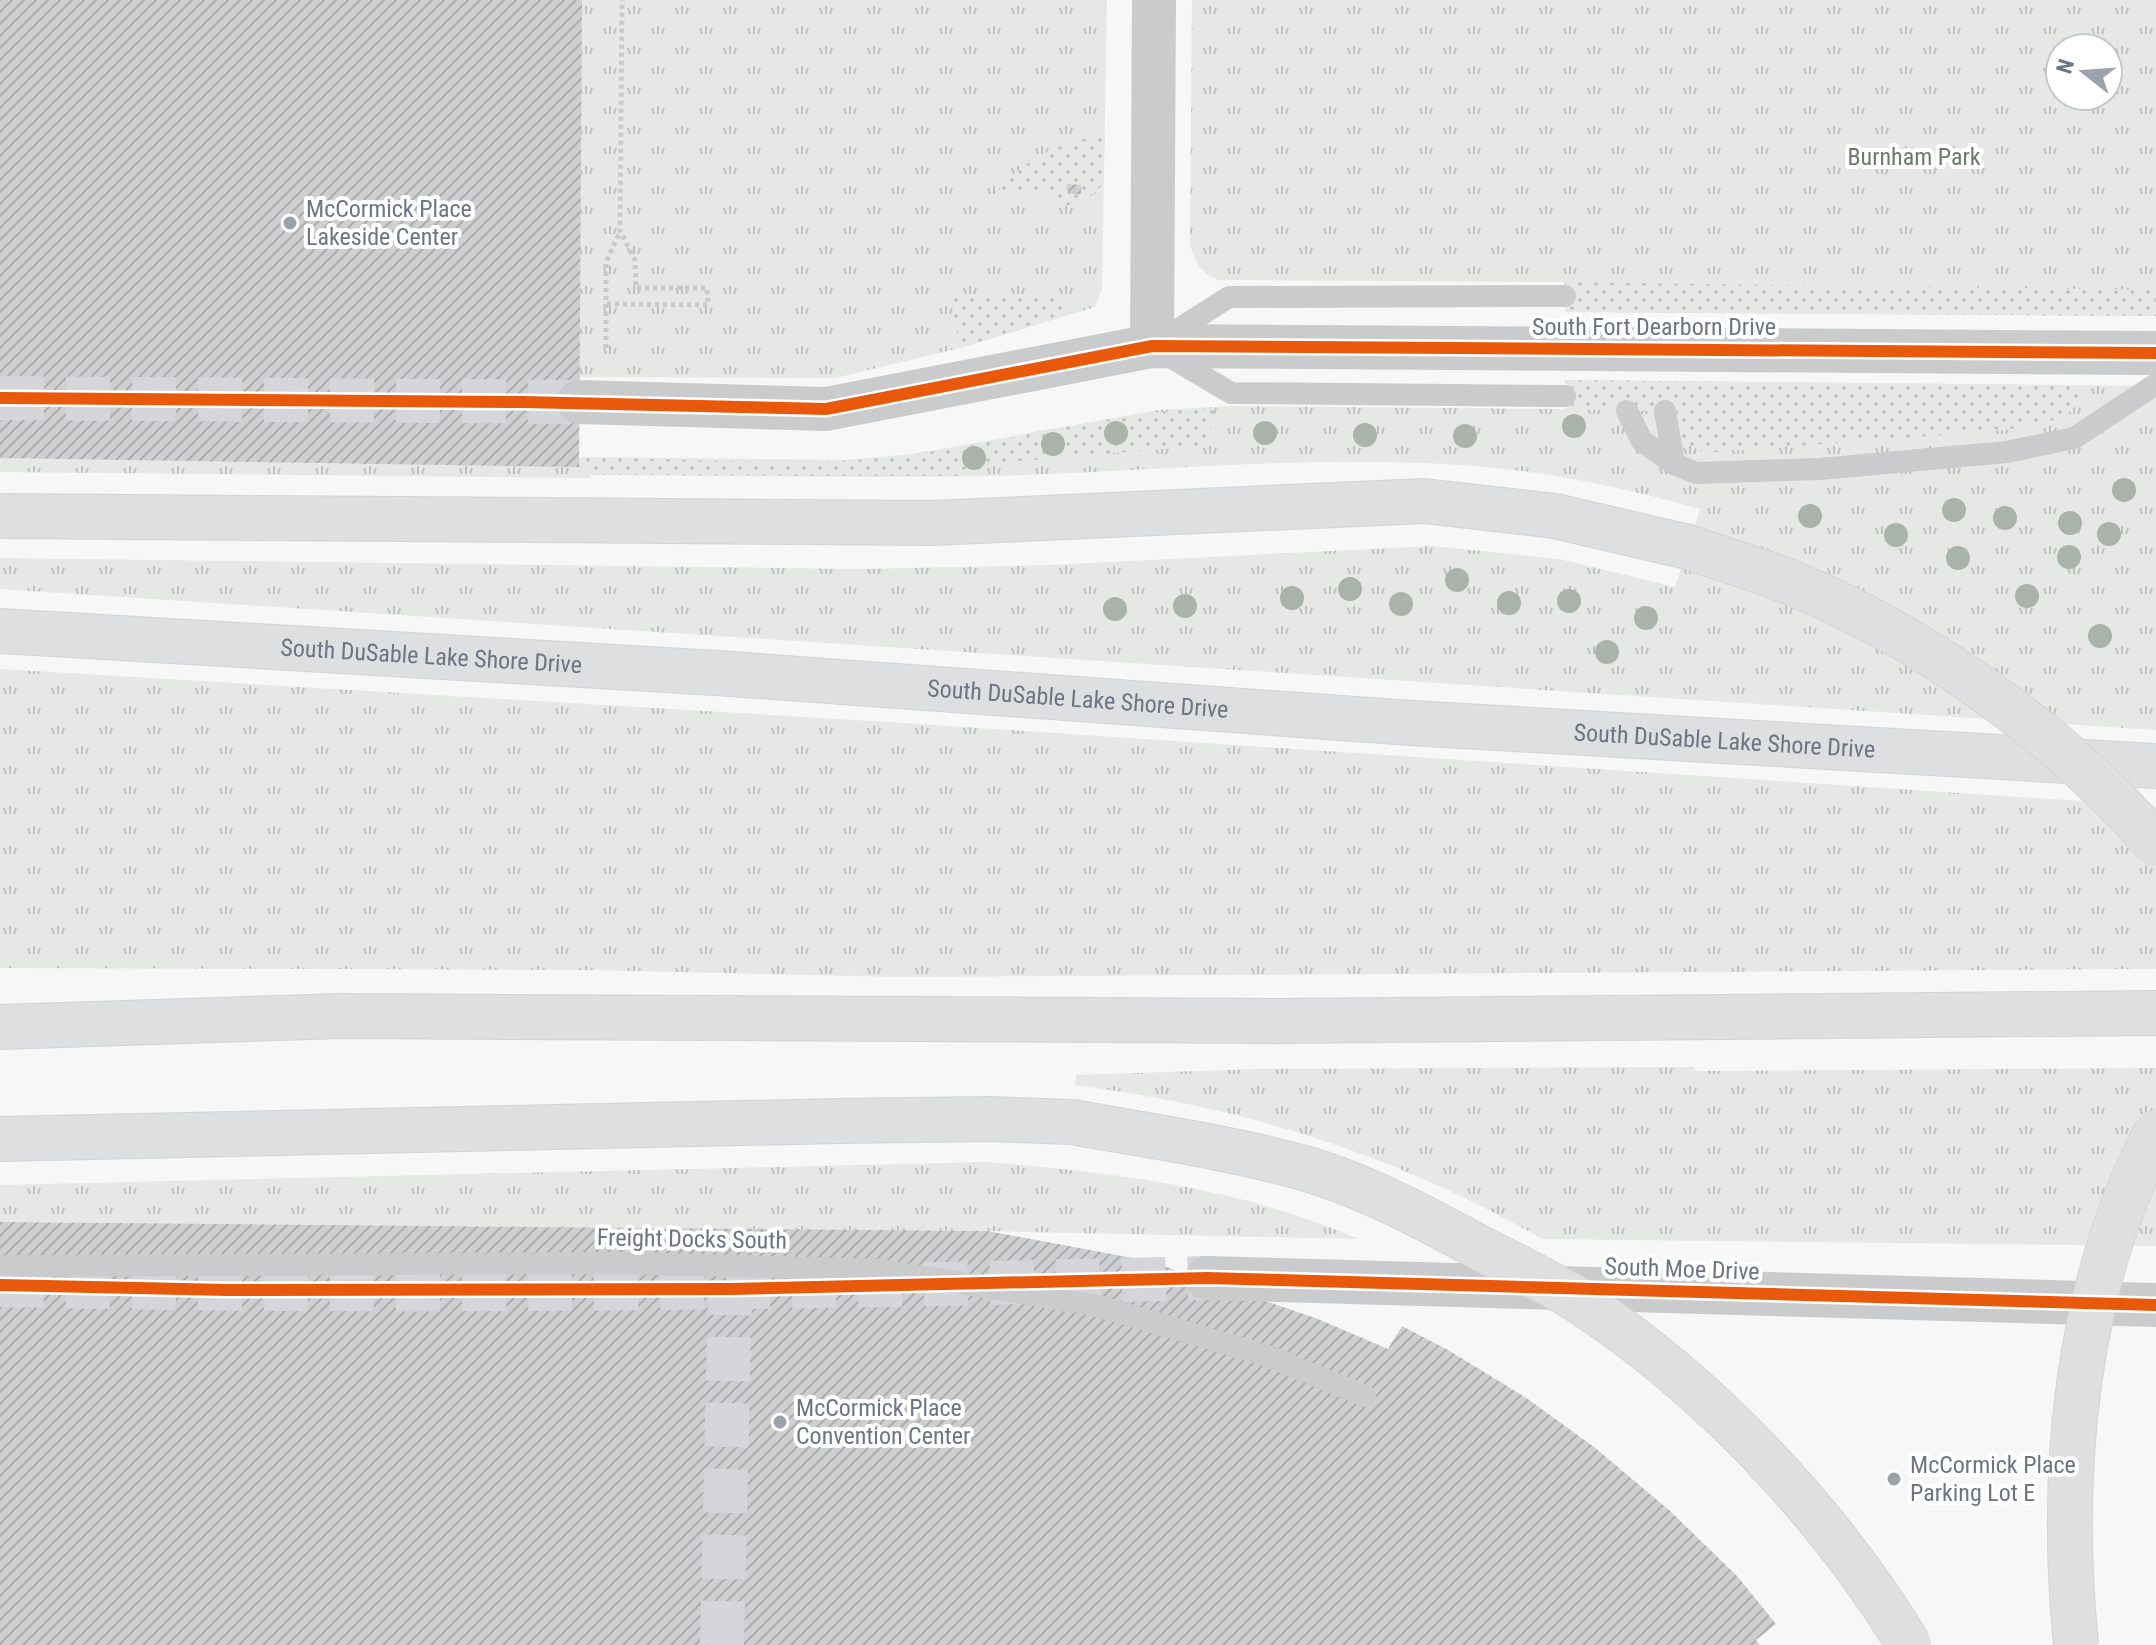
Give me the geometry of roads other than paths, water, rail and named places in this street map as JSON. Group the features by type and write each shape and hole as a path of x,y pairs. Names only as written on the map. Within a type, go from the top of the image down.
{"highway":[{"path":"0,516 932,523 1424,501 1555,516 1688,547 1793,583 1930,653 2034,729 2126,809 2156,844"},
{"name":"South DuSable Lake Shore Drive","path":"0,631 717,673 1427,724 2156,766"},
{"path":"0,1027 341,1016 1279,1021 2156,1013"},
{"path":"0,1139 990,1119 1072,1122 1196,1144 1306,1169 1420,1215 1575,1299 1666,1366 1780,1473 1877,1592 1909,1645"},
{"path":"2076,1645 2069,1531 2070,1463 2080,1383 2099,1285 2122,1212 2156,1132"}],"street":[{"path":"1152,346 1154,0"},
{"name":"South Fort Dearborn Drive","path":"579,402 826,409 1152,346 2156,353"},
{"name":"South Moe Drive","path":"1207,1278 2156,1305"}],"lane":[{"path":"1565,296 1229,297 1152,346 1231,393 1565,396"},
{"path":"1627,411 1642,441 1674,464 1696,473 1723,474 1820,469 2007,452 2074,438 2156,384"},
{"path":"1665,411 1674,464"},
{"name":"Freight Docks South","path":"0,1266 615,1263 884,1270 1098,1306 1268,1356 1365,1396"}],"tunnel":[{"path":"0,398 579,402"},
{"path":"0,1285 603,1289 1207,1278"},
{"path":"722,1645 730,1289"}],"place":[{"name":"McCormick Place Lakeside Center","path":"290,223"},
{"name":"McCormick Place Convention Center","path":"780,1422"},
{"name":"McCormick Place Parking Lot E","path":"1894,1479"}],"park label":[{"name":"Burnham Park","path":"1914,157"}]}
